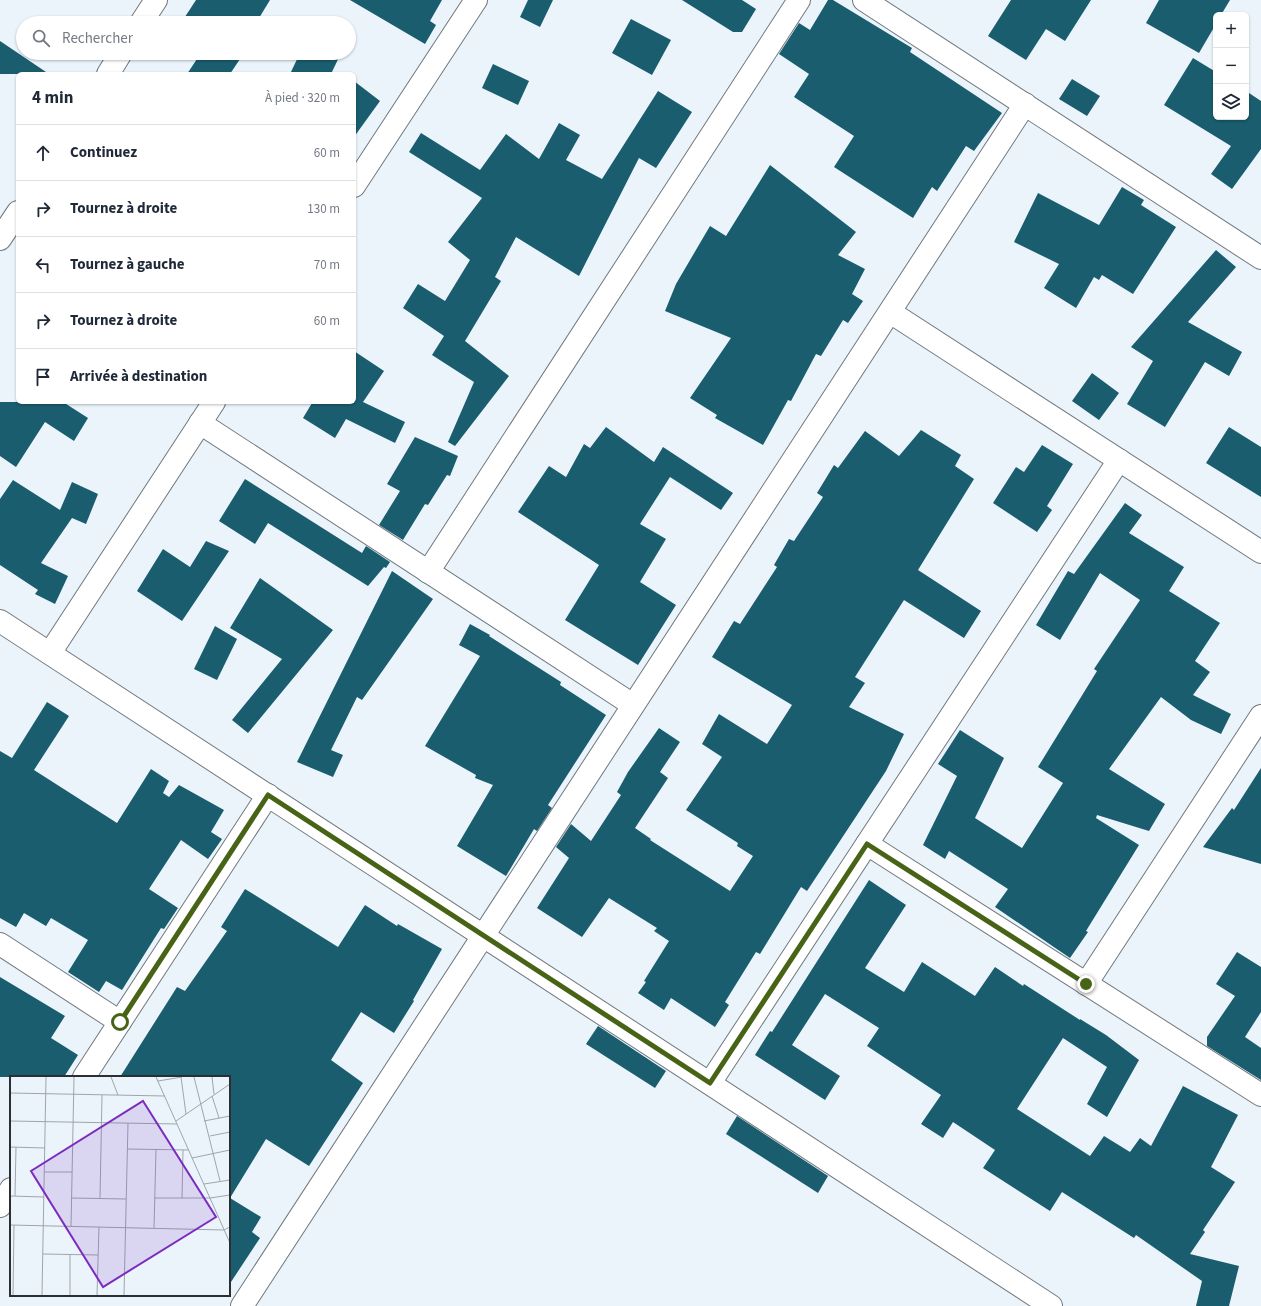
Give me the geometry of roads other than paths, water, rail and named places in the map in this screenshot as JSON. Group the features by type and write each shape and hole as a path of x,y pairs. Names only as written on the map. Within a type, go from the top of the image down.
{"street":[{"path":"146,16 156,0"},
{"path":"356,183 476,0"},
{"path":"428,572 799,0"},
{"path":"864,0 1261,258"},
{"path":"109,72 117,60"},
{"path":"242,1306 1025,104"},
{"path":"0,239 16,215"},
{"path":"890,312 1261,552"},
{"path":"50,653 213,404"},
{"path":"200,423 633,705"},
{"path":"710,1083 1119,460"},
{"path":"0,621 1051,1306"},
{"path":"1086,984 1261,716"},
{"path":"85,1076 268,795"},
{"path":"867,844 1261,1095"},
{"path":"0,944 120,1022"},
{"path":"0,1206 10,1191"}]}
